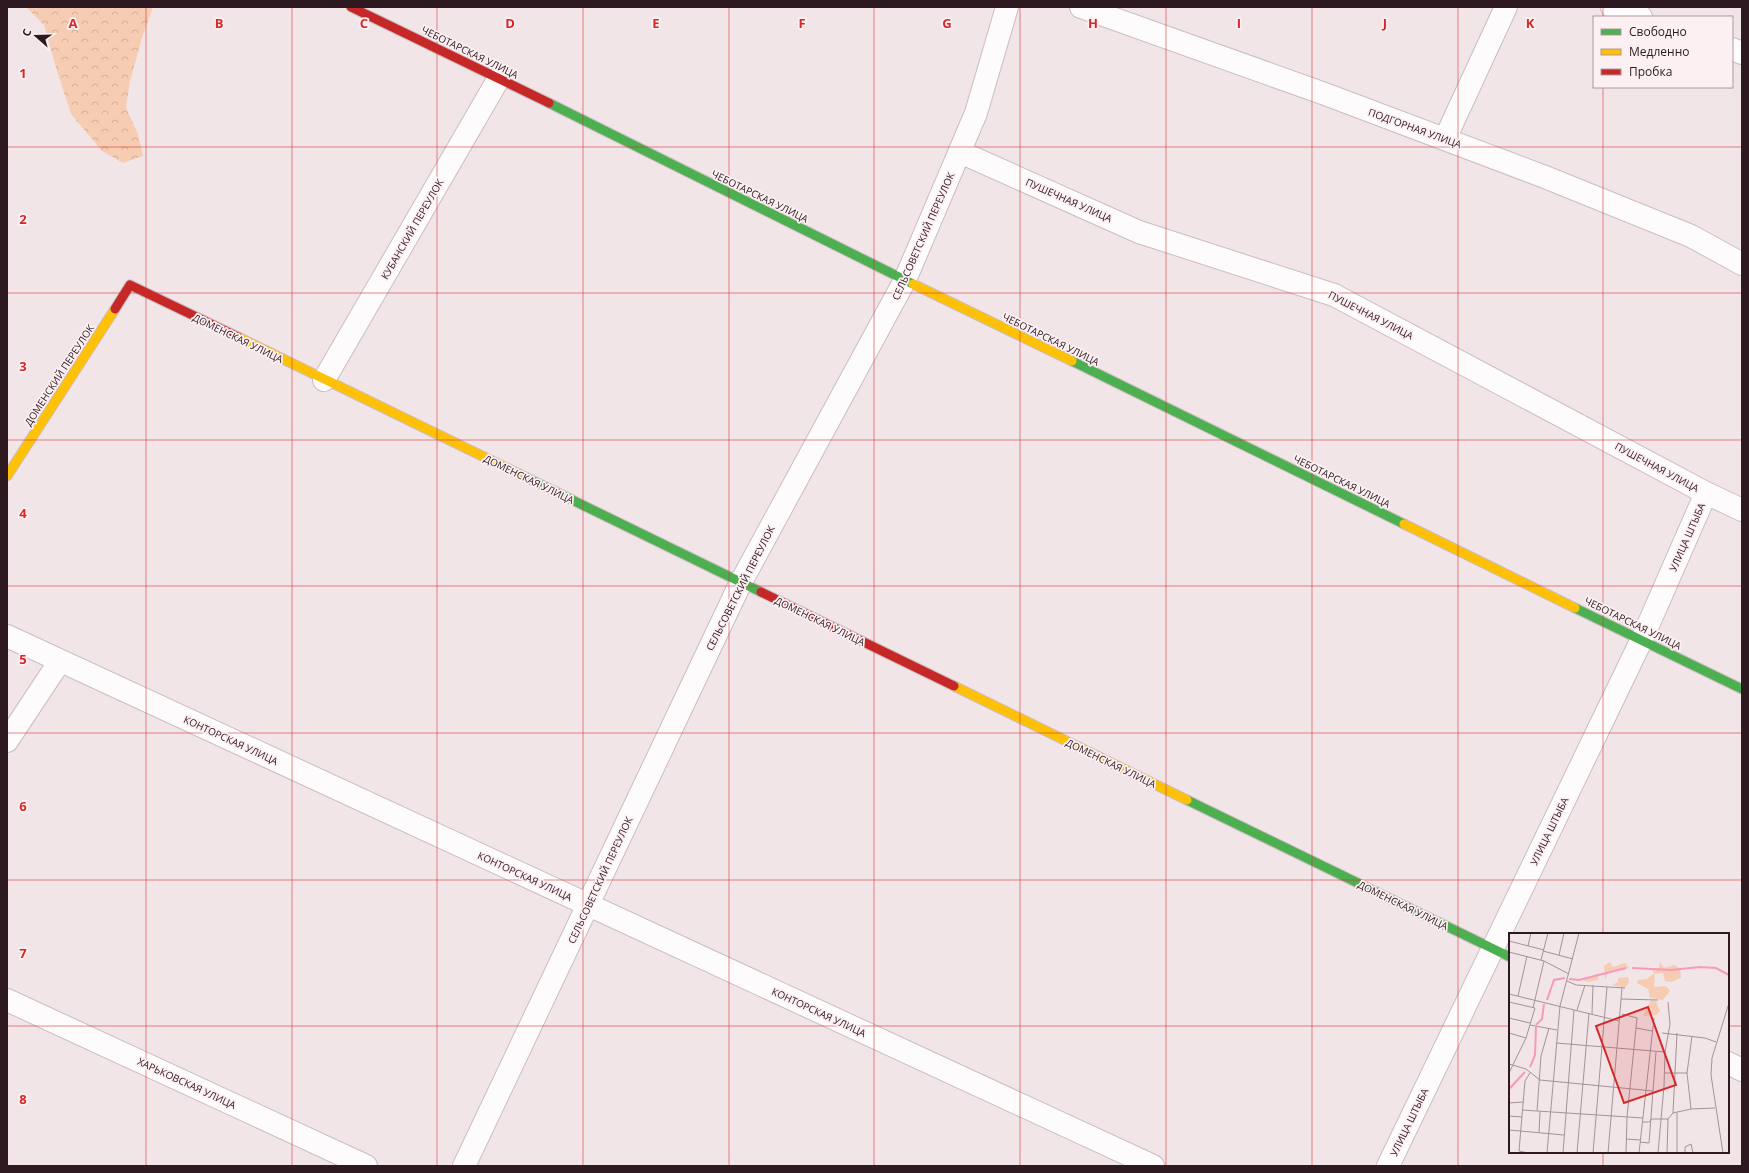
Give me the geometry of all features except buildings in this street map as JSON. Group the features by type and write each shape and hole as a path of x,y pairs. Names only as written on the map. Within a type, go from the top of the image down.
{"street":[{"name":"ЧЕБОТАРСКАЯ УЛИЦА","path":"351,7 499,78 905,280 1742,689"},
{"name":"СЕЛЬСОВЕТСКИЙ ПЕРЕУЛОК","path":"464,1166 741,582 905,280 976,113 1007,7"},
{"name":"ПОДГОРНАЯ УЛИЦА","path":"1081,7 1445,139 1545,177 1691,236 1742,264"},
{"path":"1445,139 1506,7"},
{"path":"1612,7 1638,16"},
{"name":"КУБАНСКИЙ ПЕРЕУЛОК","path":"324,380 499,78"},
{"name":"ПУШЕЧНАЯ УЛИЦА","path":"960,152 1140,232 1334,295 1706,493 1742,510"},
{"name":"ДОМЕНСКАЯ УЛИЦА","path":"130,286 1501,953"},
{"name":"ДОМЕНСКИЙ ПЕРЕУЛОК","path":"7,476 130,286"},
{"name":"УЛИЦА ШТЫБА","path":"1510,933 1706,493"},
{"name":"КОНТОРСКАЯ УЛИЦА","path":"7,636 1153,1166"},
{"path":"7,741 60,660"},
{"name":"УЛИЦА ШТЫБА","path":"1388,1166 1509,935"},
{"name":"ХАРЬКОВСКАЯ УЛИЦА","path":"7,1000 366,1166"},
{"path":"1729,1064 1742,1070"}],"green space":[{"path":"26,7 153,7 142,38 130,81 126,108 138,134 143,156 123,163 102,151 71,114 44,25"}],"traffic: fast":[{"path":"549,103 913,284"},
{"path":"1072,361 1404,524"},
{"path":"519,474 761,592"},
{"path":"1575,608 1742,689"},
{"path":"1187,800 1509,957"}],"traffic: slow":[{"path":"913,284 1072,361"},
{"path":"7,476 115,309"},
{"path":"238,337 519,474"},
{"path":"1404,524 1575,608"},
{"path":"954,686 1187,800"}],"traffic: jam":[{"path":"351,7 549,103"},
{"path":"115,309 130,285 238,337"},
{"path":"761,592 954,686"}]}
